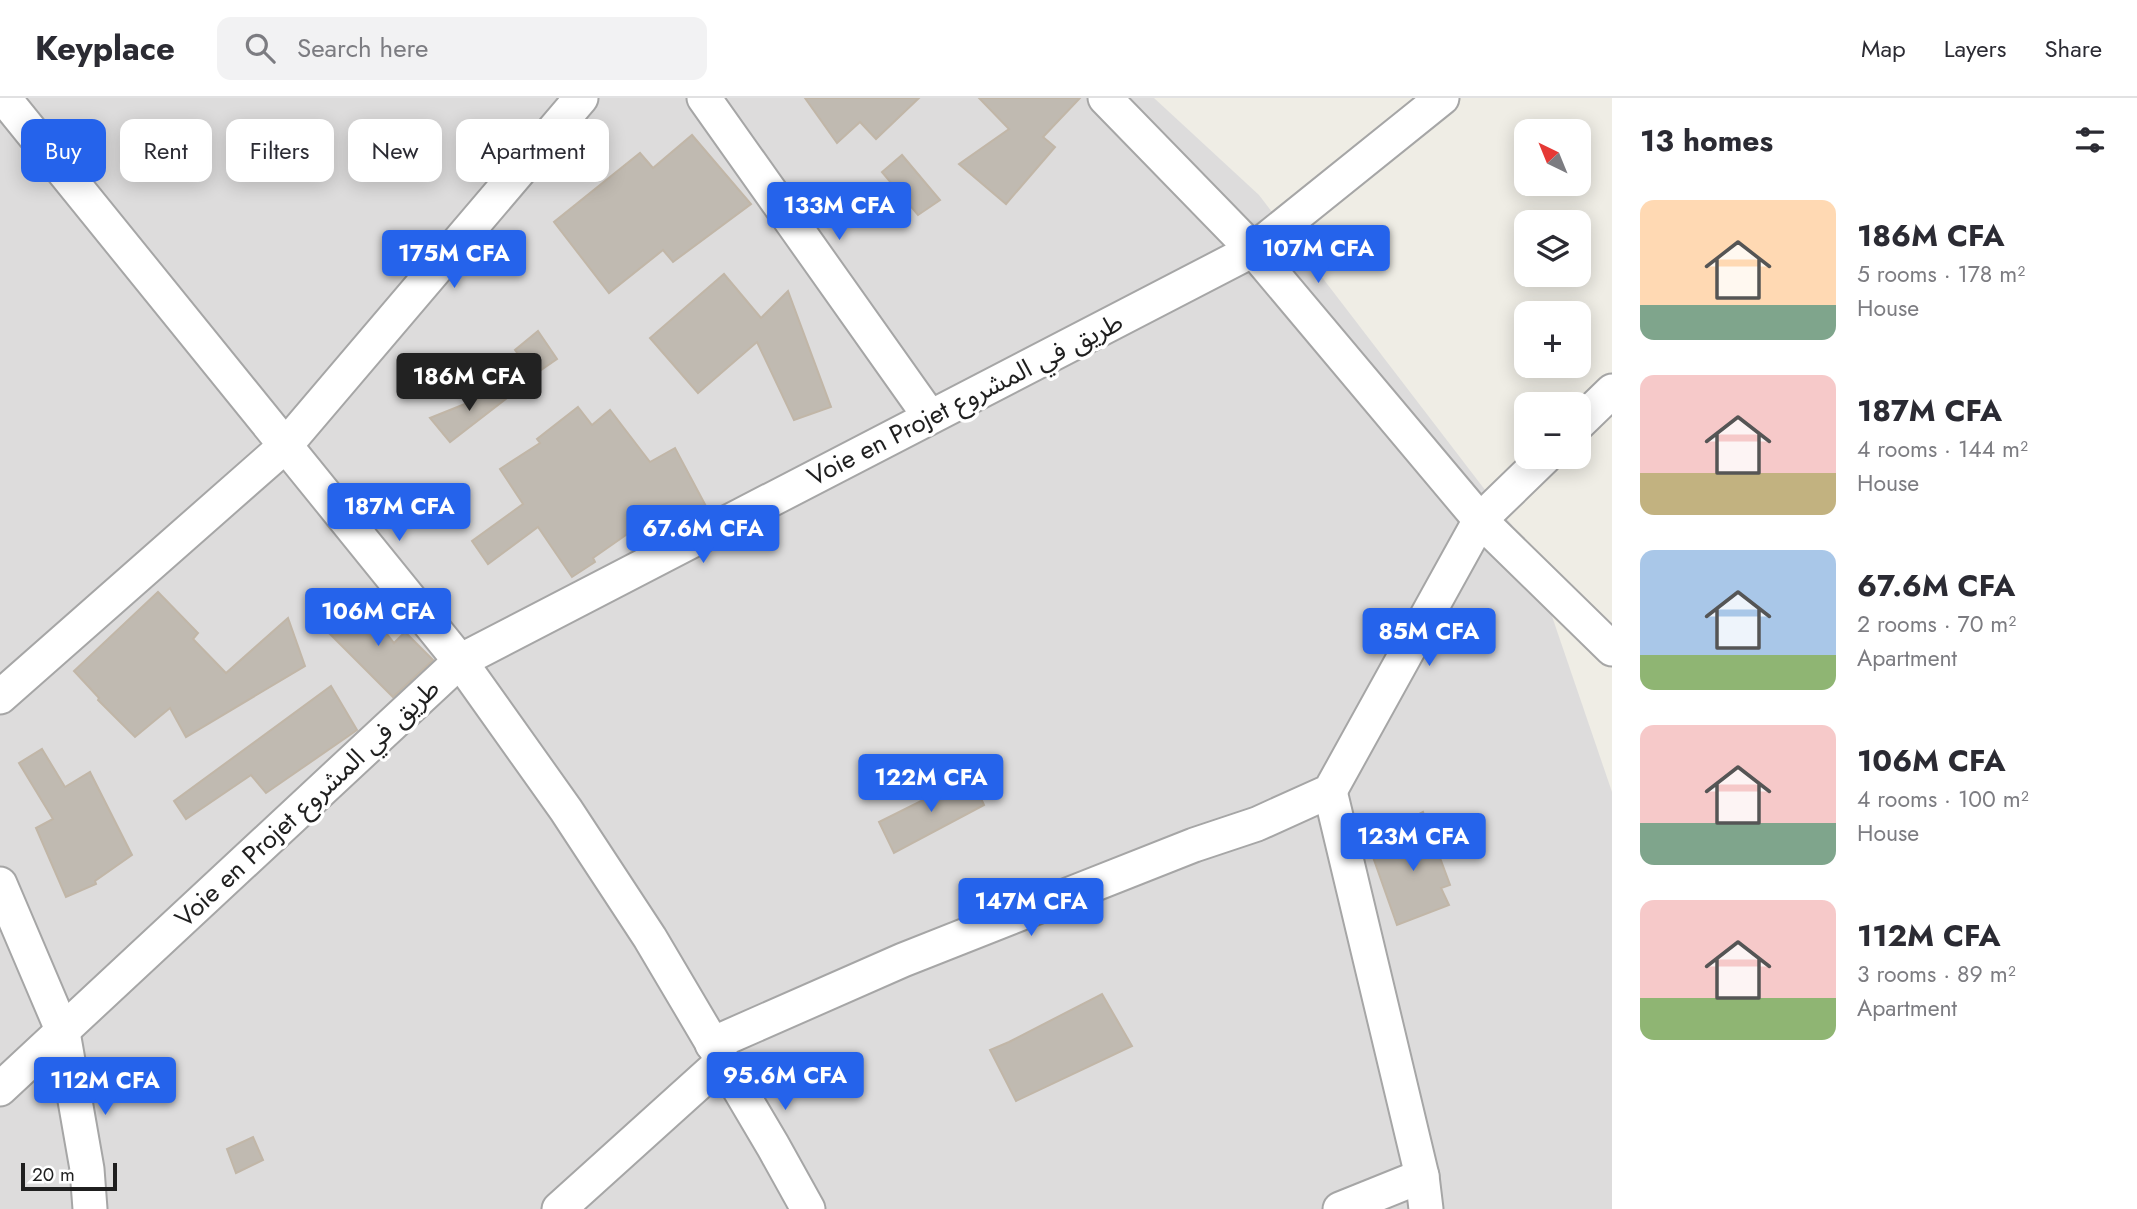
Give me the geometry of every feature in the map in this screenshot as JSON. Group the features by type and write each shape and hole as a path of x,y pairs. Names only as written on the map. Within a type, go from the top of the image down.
{"street":[{"path":"4,98 460,661 566,810 650,937 774,1146 808,1209"},
{"path":"0,697 285,446 582,98"},
{"path":"704,98 930,417"},
{"path":"1105,98 1253,250 1480,520 1612,649"},
{"name":"Voie en Projet طريق في المشروع","path":"0,1089 460,661 1253,250 1442,98"},
{"path":"1591,411 1612,391"},
{"path":"559,1209 718,1053 903,960 1194,845 1257,824 1330,791 1480,520 1533,469"},
{"path":"1330,791 1422,1177 1426,1209"},
{"path":"0,884 63,1032 88,1169 90,1209"},
{"path":"1340,1209 1422,1177"}],"shaded area":[{"path":"0,98 1154,98 1259,195 1528,546 1612,792 1612,1209 0,1209"}],"building":[{"path":"805,98 919,98 876,139 860,122 837,143"},
{"path":"979,98 1080,98 1043,137 1055,147 1006,204 959,164 1009,129"},
{"path":"692,135 751,204 673,262 663,250 609,293 554,222 604,182 609,182 609,178 640,153 653,168"},
{"path":"902,155 940,200 918,215 882,172"},
{"path":"724,274 761,318 788,291 831,407 794,420 757,342 698,393 650,338"},
{"path":"538,331 557,359 534,375 515,350"},
{"path":"512,385 515,392 450,442 430,418"},
{"path":"578,407 592,425 610,410 650,462 675,448 707,508 665,531 656,514 593,558 595,562 572,577 538,527 488,564 472,541 523,504 500,469 540,443 537,439"},
{"path":"158,592 198,633 193,639 226,673 288,618 305,666 186,737 170,708 135,737 74,671"},
{"path":"359,598 394,643 405,632 433,660 393,697 322,626"},
{"path":"331,686 357,730 266,793 251,775 186,819 174,801"},
{"path":"42,749 65,787 90,772 132,855 95,881 96,884 66,897 36,828 53,819 19,763"},
{"path":"971,776 984,805 894,853 879,822"},
{"path":"1423,812 1450,885 1441,888 1449,905 1397,925 1373,857 1409,840 1402,823"},
{"path":"1102,994 1132,1046 1016,1101 990,1050"},
{"path":"253,1137 263,1160 236,1173 227,1149"}]}
